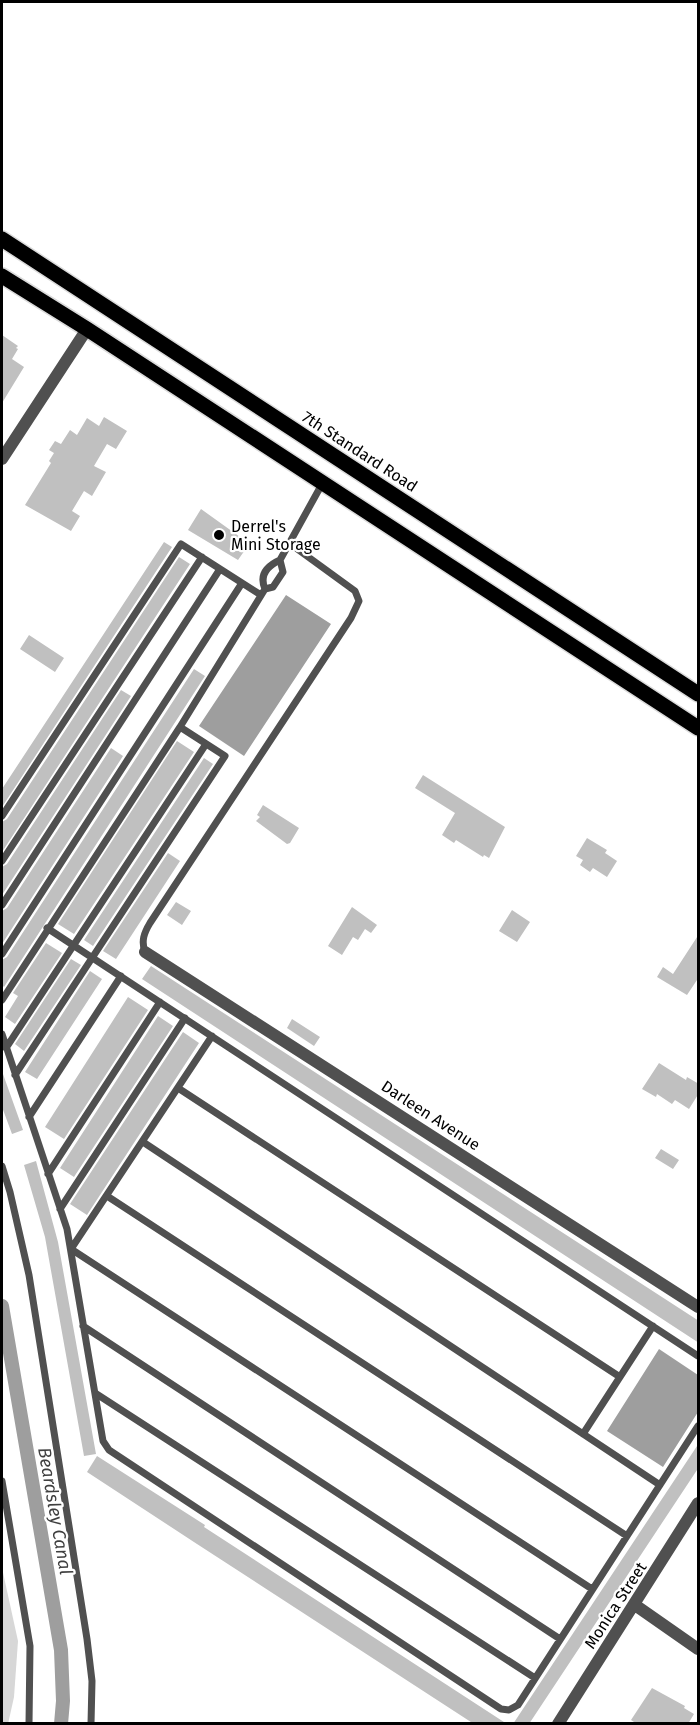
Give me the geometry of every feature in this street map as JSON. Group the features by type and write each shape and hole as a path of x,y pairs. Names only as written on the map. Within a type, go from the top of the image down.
{"main road":[{"name":"7th Standard Road","path":"2,238 699,694"},
{"path":"2,276 699,728"}],"street":[{"path":"2,459 87,329"},
{"name":"Darleen Avenue","path":"145,952 699,1307"},
{"name":"Monica Street","path":"558,1724 699,1503"},
{"path":"634,1605 699,1649"}],"lane":[{"path":"263,592 261,581 263,574 270,564 280,560 322,484"},
{"path":"145,952 144,932 351,618 359,601 355,591 289,543"},
{"path":"2,816 181,544 242,583 263,592"},
{"path":"2,861 202,557"},
{"path":"2,1000 180,727 263,592 273,587 283,572 280,560"},
{"path":"2,905 220,569"},
{"path":"2,954 242,583"},
{"path":"15,1075 225,756 180,727"},
{"path":"6,1048 206,744"},
{"path":"48,928 699,1356"},
{"path":"29,1117 121,976"},
{"path":"48,1174 160,1002"},
{"path":"60,1209 185,1018"},
{"path":"2,1034 71,1249 103,1441 109,1450 501,1708 509,1710 518,1705 699,1426"},
{"path":"71,1249 144,1142 212,1036"},
{"path":"178,1088 620,1377"},
{"path":"144,1142 660,1485"},
{"path":"2,1166 18,1223 33,1299 87,1639 92,1682 91,1724"},
{"path":"107,1196 627,1536"},
{"path":"71,1249 592,1589"},
{"path":"83,1326 560,1639"},
{"path":"583,1434 653,1326"},
{"path":"95,1393 535,1678"},
{"path":"2,1481 30,1646 29,1724"}],"shaded area":[{"path":"286,595 331,624 244,756 199,726"},
{"path":"659,1349 698,1375 698,1412 663,1467 607,1431"},
{"path":"2,1568 18,1641 14,1697 8,1724 2,1723"}],"building":[{"path":"2,335 18,346 12,359 24,367 2,403"},
{"path":"104,417 127,431 116,449 107,444 94,466 106,472 92,496 84,491 72,511 80,516 71,531 25,505 51,463 49,461 54,453 49,450 55,441 61,444 70,430 77,435 87,418 99,426"},
{"name":"Derrel's Mini Storage","path":"201,509 247,542 245,546 247,547 238,560 188,530"},
{"path":"164,542 172,547 2,807 2,789"},
{"path":"179,557 190,564 2,852 2,822 7,819"},
{"path":"29,635 64,658 55,672 20,649"},
{"path":"194,669 205,676 4,987 2,985 2,960 7,957"},
{"path":"121,690 131,696 2,895 2,867 7,864"},
{"path":"177,741 194,752 74,934 58,924"},
{"path":"111,748 123,756 2,944 2,911 7,908"},
{"path":"204,758 213,764 93,946 84,940"},
{"path":"423,775 505,827 489,858 484,855 483,857 456,840 454,843 442,835 455,813 415,788"},
{"path":"263,805 299,828 290,843 287,844 256,821 260,817 257,815"},
{"path":"587,838 607,850 605,853 617,861 607,877 593,868 590,872 580,865 583,860 576,856"},
{"path":"168,853 180,861 116,959 103,951"},
{"path":"176,902 191,911 182,925 167,915"},
{"path":"352,907 377,925 371,933 365,929 358,940 353,937 342,955 328,946"},
{"path":"512,910 530,922 517,942 499,931"},
{"path":"699,934 699,977 687,995 657,977 663,967 673,974"},
{"path":"46,943 62,953 15,1024 5,1017 18,996 13,993"},
{"path":"71,959 81,965 24,1051 15,1044"},
{"path":"151,966 699,1321 699,1343 142,979"},
{"path":"90,971 102,979 37,1079 25,1072"},
{"path":"128,997 148,1010 64,1139 45,1127"},
{"path":"158,1016 173,1026 74,1177 60,1168"},
{"path":"292,1019 320,1037 314,1046 287,1028"},
{"path":"183,1032 199,1043 87,1215 70,1204"},
{"path":"659,1063 686,1080 687,1077 699,1084 699,1093 689,1109 675,1100 672,1104 657,1094 656,1097 642,1089"},
{"path":"3,1074 23,1130 12,1134 2,1107"},
{"path":"661,1149 679,1160 673,1169 655,1158"},
{"path":"36,1161 58,1242 96,1454 84,1456 45,1237 24,1165"},
{"path":"699,1443 699,1467 529,1724 513,1724"},
{"path":"97,1456 507,1724 474,1724 197,1544 87,1472"},
{"path":"652,1688 685,1706 684,1708 694,1714 688,1724 637,1724 631,1720"}],"waterway":[{"name":"Beardsley Canal","path":"2,1306 61,1650 63,1701 61,1724"}],"place":[{"name":"Derrel's Mini Storage","path":"219,535"}]}
